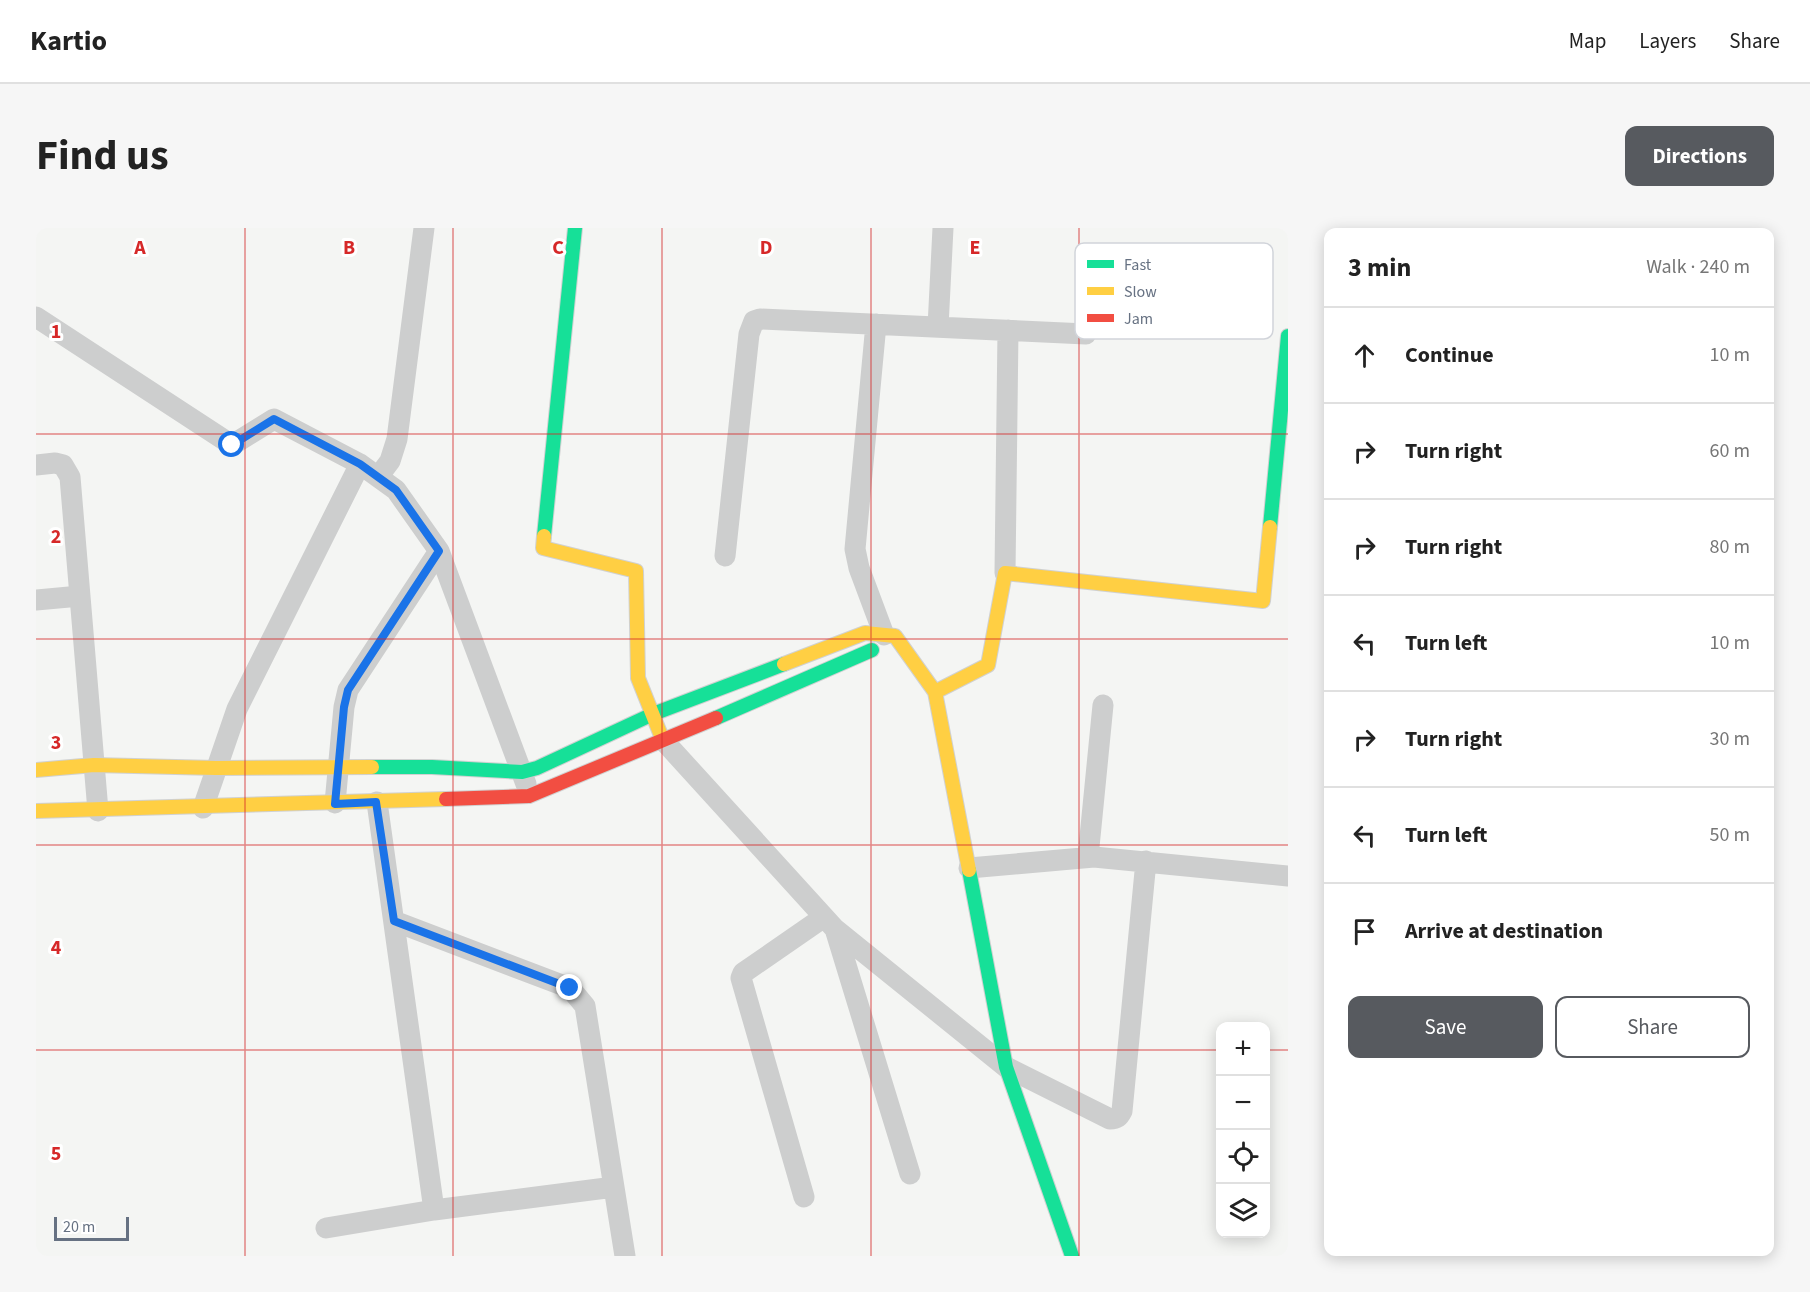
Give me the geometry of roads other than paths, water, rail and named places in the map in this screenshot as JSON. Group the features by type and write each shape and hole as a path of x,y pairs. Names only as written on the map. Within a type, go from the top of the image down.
{"street":[{"path":"423,228 388,460 396,490 439,551 539,793"},
{"path":"575,228 543,548 636,571 638,678 664,741 830,923 1006,1067 1110,1119 1120,1116 1146,861"},
{"path":"938,327 942,228"},
{"path":"36,317 232,445 274,419 360,464 388,460"},
{"path":"725,556 751,326 754,321 760,319 1075,333"},
{"path":"876,324 855,549 859,568 890,636 935,692 1006,1067 1072,1256"},
{"path":"935,692 988,665 1005,573 1008,330"},
{"path":"1005,573 1263,601 1288,336"},
{"path":"36,465 55,463 63,465 69,477 98,811"},
{"path":"203,808 237,708 360,464"},
{"path":"335,804 344,707 348,690 439,551"},
{"path":"36,600 80,596"},
{"path":"36,811 376,802 431,783 530,770 653,714 865,633 890,636"},
{"path":"36,770 94,765 216,768 339,767 431,783 539,793 863,655 890,636"},
{"path":"1088,857 1103,705"},
{"path":"376,802 434,1210"},
{"path":"969,868 1088,857 1288,876"},
{"path":"394,921 570,988 585,1006 625,1256"},
{"path":"830,923 910,1174"},
{"path":"804,1197 741,978 743,973 830,923"},
{"path":"326,1228 434,1210 614,1187"}]}
